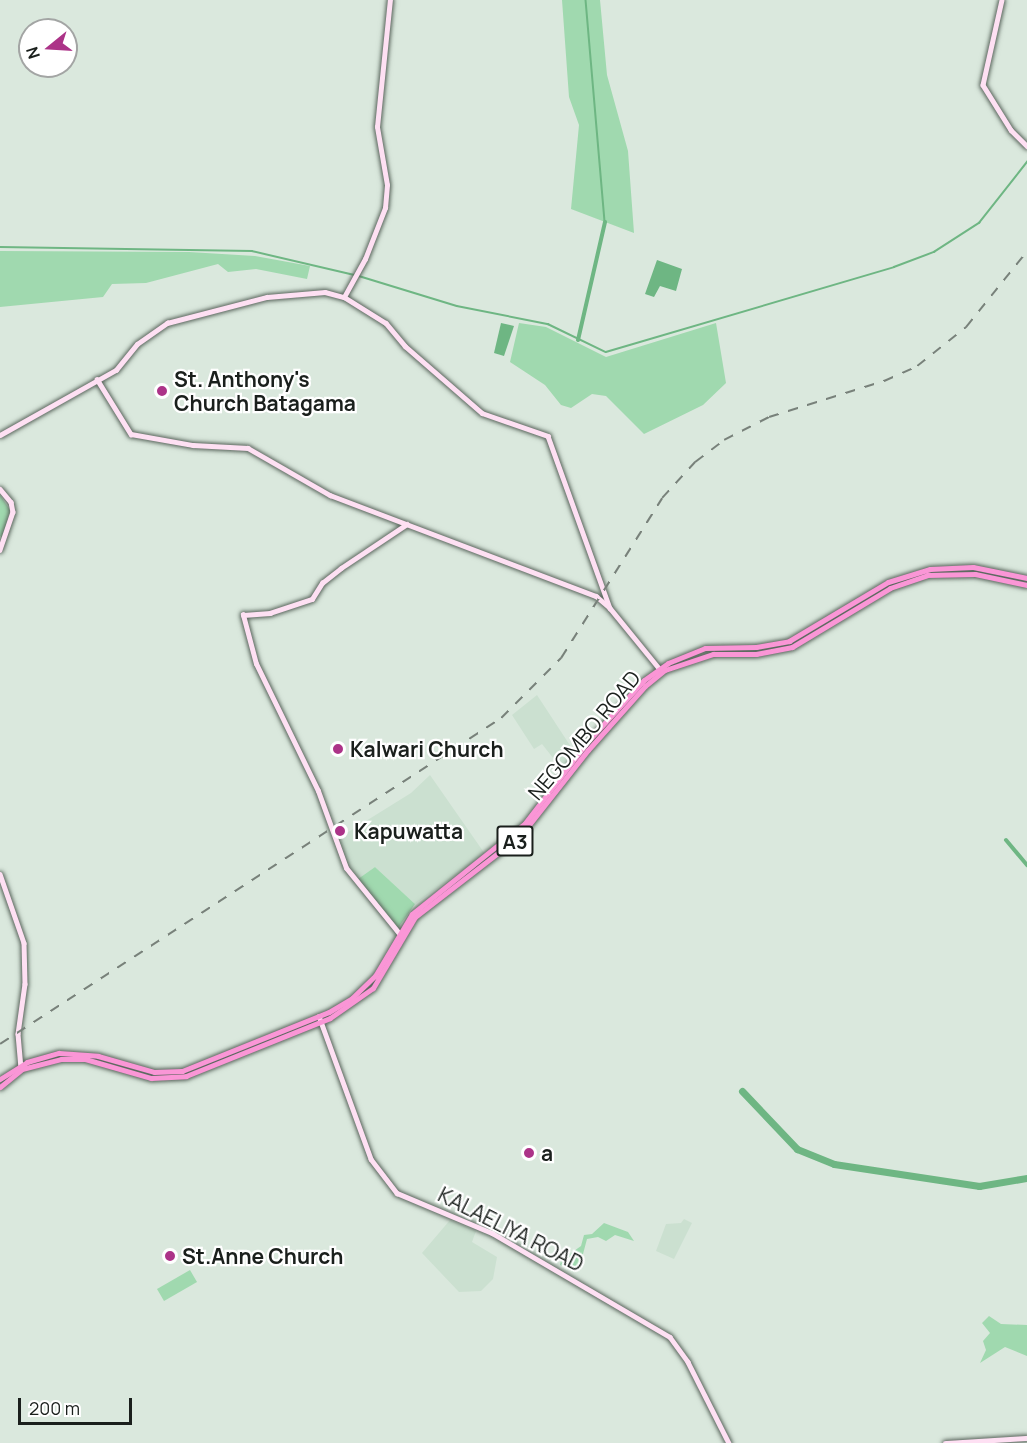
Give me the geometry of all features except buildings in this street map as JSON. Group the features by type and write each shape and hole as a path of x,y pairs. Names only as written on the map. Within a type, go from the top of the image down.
{"highway":[{"name":"NEGOMBO ROAD","path":"0,1078 49,1054 77,1052 154,1072 182,1071 320,1019 365,987 382,965 399,934 432,895 520,828 589,740 659,668 705,648 756,647 789,641 876,588 912,573 945,566 1027,579"},
{"name":"NEGOMBO ROAD","path":"399,934 415,917 522,835 640,691 670,667 713,654 756,654 792,647 878,594 916,578 961,573 997,575 1027,585"},
{"name":"NEGOMBO ROAD","path":"0,1087 20,1067"}],"street":[{"path":"344,297 381,225 385,208 387,185 377,127 390,0"},
{"path":"1002,0 983,85 1011,130 1027,146"},
{"path":"0,435 116,370 152,331 184,317 286,294 325,292 344,297 386,323 405,346 482,413 548,436 556,469 592,553 610,608"},
{"path":"97,379 131,434 193,445 238,445 275,460 330,495 596,596 610,608 659,668"},
{"path":"0,489 13,507 0,550"},
{"path":"399,934 346,868 318,791 255,664 243,615 270,613 312,599 328,578 406,524"},
{"path":"0,873 24,944 24,984 18,1034 20,1067"},
{"name":"KALAELIYA ROAD","path":"320,1019 371,1159 397,1193 492,1233 670,1337 688,1362 729,1443"},
{"path":"945,1443 1027,1438"}],"shaded area":[{"path":"562,0 600,0 607,75 628,151 634,233 571,209 579,125 569,97"},
{"path":"0,251 189,252 255,256 310,266 307,279 256,269 228,272 218,264 146,283 112,284 103,297 0,307"},
{"path":"657,260 682,269 676,291 660,286 654,297 645,294"},
{"path":"501,323 514,326 504,356 494,353"},
{"path":"519,323 546,327 606,357 716,323 726,383 703,405 644,434 606,396 592,394 571,408 561,405 545,385 510,362"},
{"path":"0,495 10,510 3,538 0,536"},
{"path":"537,695 575,753 561,768 542,744 534,749 512,715"},
{"path":"430,775 485,854 415,904 375,867 358,879 347,865 337,839 411,793"},
{"path":"375,867 415,904 398,928 358,879"},
{"path":"684,1219 692,1223 674,1259 656,1251 666,1224 681,1223"},
{"path":"450,1220 476,1231 472,1242 497,1257 493,1279 481,1291 459,1292 422,1253"},
{"path":"604,1223 628,1232 634,1241 615,1235 606,1241 598,1237 587,1239 579,1269 573,1272 560,1265 561,1260 581,1246 584,1235 592,1234"},
{"path":"190,1270 197,1282 164,1301 157,1289"},
{"path":"989,1316 1001,1324 1027,1325 1027,1356 1005,1347 980,1363 986,1350 983,1341 990,1333 982,1323"}],"waterway":[{"path":"586,0 605,222"},
{"path":"359,276 457,306 548,324 606,352 894,267 934,252 979,223 1027,162"},
{"path":"578,340 605,222"},
{"path":"0,247 252,251 354,275"},
{"path":"1006,840 1027,865"},
{"path":"742,1091 797,1149 834,1164 979,1186 1027,1178"}],"railway":[{"path":"0,1044 501,718 561,658 662,498 695,462 724,440 769,417 884,381 917,366 966,327 1027,251"}],"place":[{"name":"St. Anthony's Church Batagama","path":"162,391"},
{"name":"Kalwari Church","path":"338,749"},
{"name":"Kapuwatta","path":"340,831"},
{"name":"a","path":"529,1153"},
{"name":"St.Anne Church","path":"170,1256"}]}
